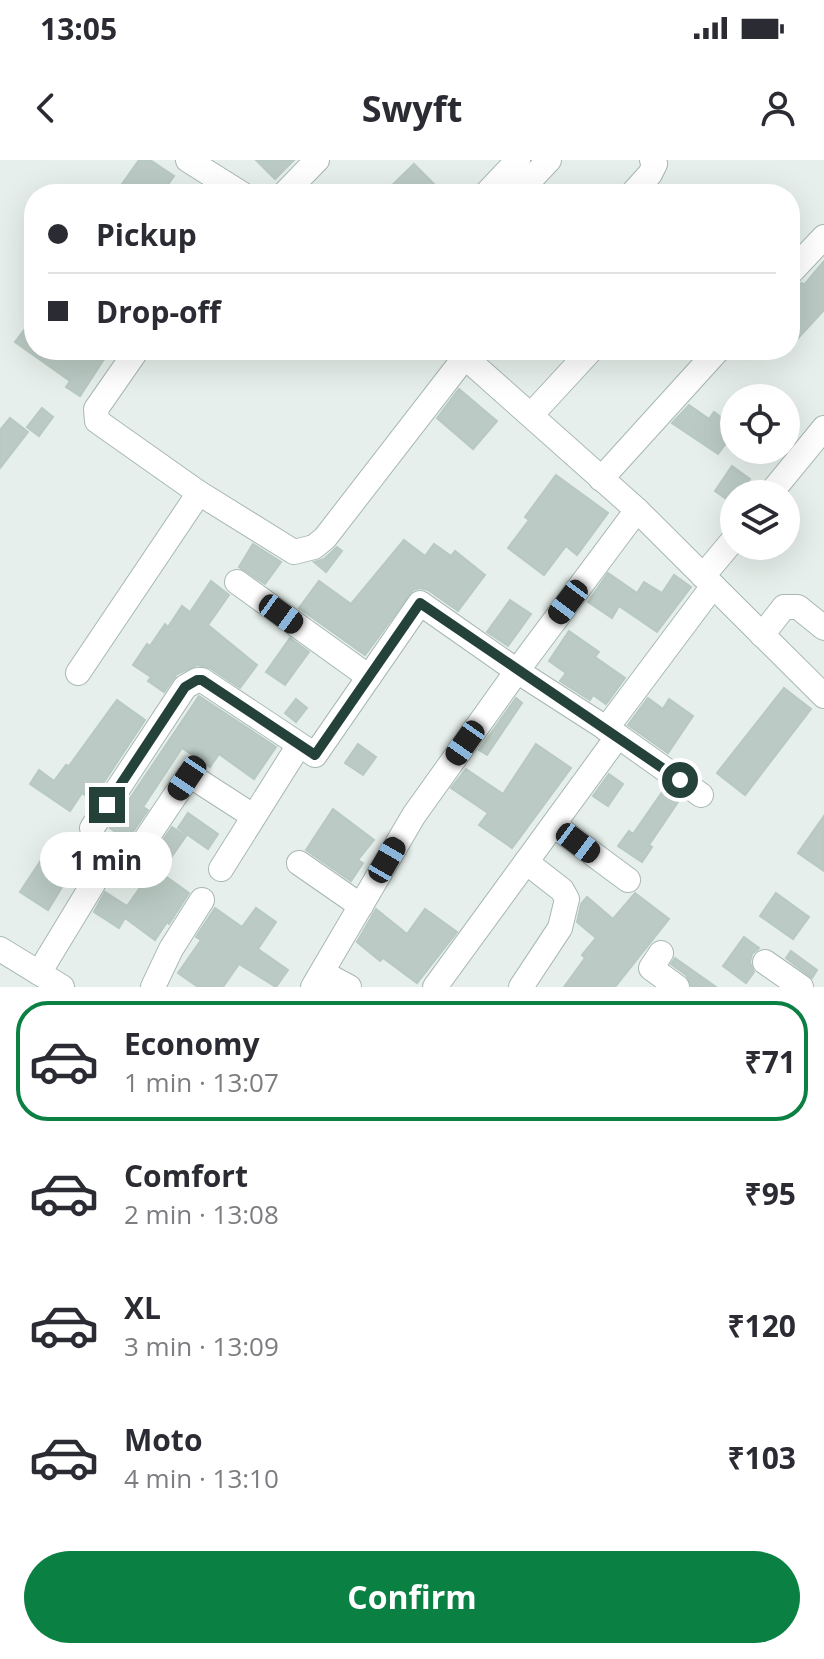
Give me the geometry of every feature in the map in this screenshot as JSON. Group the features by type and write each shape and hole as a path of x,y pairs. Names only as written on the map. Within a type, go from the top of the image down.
{"street":[{"path":"188,160 225,184"},
{"path":"294,184 317,160"},
{"path":"495,184 518,160"},
{"path":"526,184 549,160"},
{"path":"641,184 655,164 652,160"},
{"path":"800,262 824,237"},
{"path":"130,360 96,409 97,421 199,493 294,552 314,547 325,538 468,360"},
{"path":"475,360 637,510 824,696"},
{"path":"531,415 582,360"},
{"path":"601,479 709,360"},
{"path":"781,480 824,428"},
{"path":"78,673 199,493"},
{"path":"349,987 318,980 414,815 637,510"},
{"path":"435,987 554,825 721,560"},
{"path":"237,582 369,677"},
{"path":"92,828 185,687 197,680 202,680 315,755 420,603 701,795"},
{"path":"762,635 784,607 798,607 824,628"},
{"path":"221,869 299,745"},
{"path":"142,845 191,776 253,816"},
{"path":"554,825 628,880"},
{"path":"521,987 560,928 567,899 562,890 526,862"},
{"path":"299,863 361,906"},
{"path":"39,973 93,884"},
{"path":"153,987 171,949 202,900"},
{"path":"0,949 62,987"},
{"path":"765,962 801,987"},
{"path":"650,969 677,987"}],"building":[{"path":"139,160 150,160 174,176 168,184 122,184"},
{"path":"256,160 294,160 275,179"},
{"path":"414,164 434,184 393,184"},
{"path":"824,261 824,310 800,336 800,284 804,285"},
{"path":"24,330 24,348 15,342"},
{"path":"40,360 103,360 80,396 66,387 70,381"},
{"path":"459,389 497,421 473,449 437,418"},
{"path":"689,405 709,419 714,412 720,416 720,451 718,454 672,423"},
{"path":"42,408 53,417 39,436 27,427"},
{"path":"10,418 28,432 0,468 0,430"},
{"path":"732,466 750,479 749,480 722,480"},
{"path":"556,475 608,513 577,555 566,546 544,575 508,548 529,520 525,517"},
{"path":"404,540 425,556 434,544 451,556 455,551 485,575 458,611 428,590 413,590 365,655 299,608 319,581 351,604"},
{"path":"253,544 281,562 265,584 239,567"},
{"path":"337,547 342,551 326,572 314,562 324,559"},
{"path":"608,573 637,593 644,582 662,593 674,575 691,587 657,632 619,606 612,618 588,602"},
{"path":"211,581 229,595 208,625 257,665 240,688 210,668 197,665 177,674 164,692 148,681 151,677 133,665 165,624 168,627 182,606 190,612"},
{"path":"510,600 531,614 508,646 487,632"},
{"path":"569,631 599,652 595,657 625,678 606,704 593,695 590,700 560,681 566,673 549,661"},
{"path":"290,638 309,652 285,685 266,672"},
{"path":"784,688 811,709 745,795 717,773"},
{"path":"199,696 276,747 254,779 219,754 210,767 182,748 143,807 148,810 125,839 110,828"},
{"path":"516,698 522,703 487,755 479,750"},
{"path":"648,698 663,709 669,699 693,716 668,753 628,725"},
{"path":"296,699 307,708 296,722 285,713"},
{"path":"117,700 145,720 92,800 82,793 70,811 30,784 39,770 54,781 66,765 69,766"},
{"path":"358,744 376,757 363,775 345,763"},
{"path":"536,744 571,768 512,848 479,825 488,813 451,788 466,769 503,794"},
{"path":"609,774 623,784 608,806 593,796"},
{"path":"665,788 680,799 649,845 652,847 642,862 618,846 629,831 633,834"},
{"path":"333,809 374,840 358,860 363,863 351,881 306,850"},
{"path":"188,813 218,834 208,849 178,828"},
{"path":"824,816 824,871 798,853"},
{"path":"172,827 186,836 168,862 154,853"},
{"path":"43,857 70,874 48,910 20,892"},
{"path":"154,868 189,893 155,940 125,918 119,928 94,912 105,892 127,906"},
{"path":"635,893 669,919 615,987 564,987 585,958 582,955 596,938 577,922 581,904 587,897 613,919"},
{"path":"776,893 809,917 793,939 760,916"},
{"path":"215,908 242,927 256,908 276,922 258,949 288,970 276,987 239,964 223,987 198,987 178,973 201,940 196,937"},
{"path":"376,909 407,934 425,909 457,932 417,983 383,958 380,961 357,942"},
{"path":"744,937 759,948 752,954 750,962 754,972 746,983 723,966"},
{"path":"791,951 817,970 812,978 786,958"},
{"path":"675,958 716,987 692,987 686,975 671,964"}],"route":[{"path":"107,805 185,687 197,680 202,680 315,755 420,603 680,780"}]}
